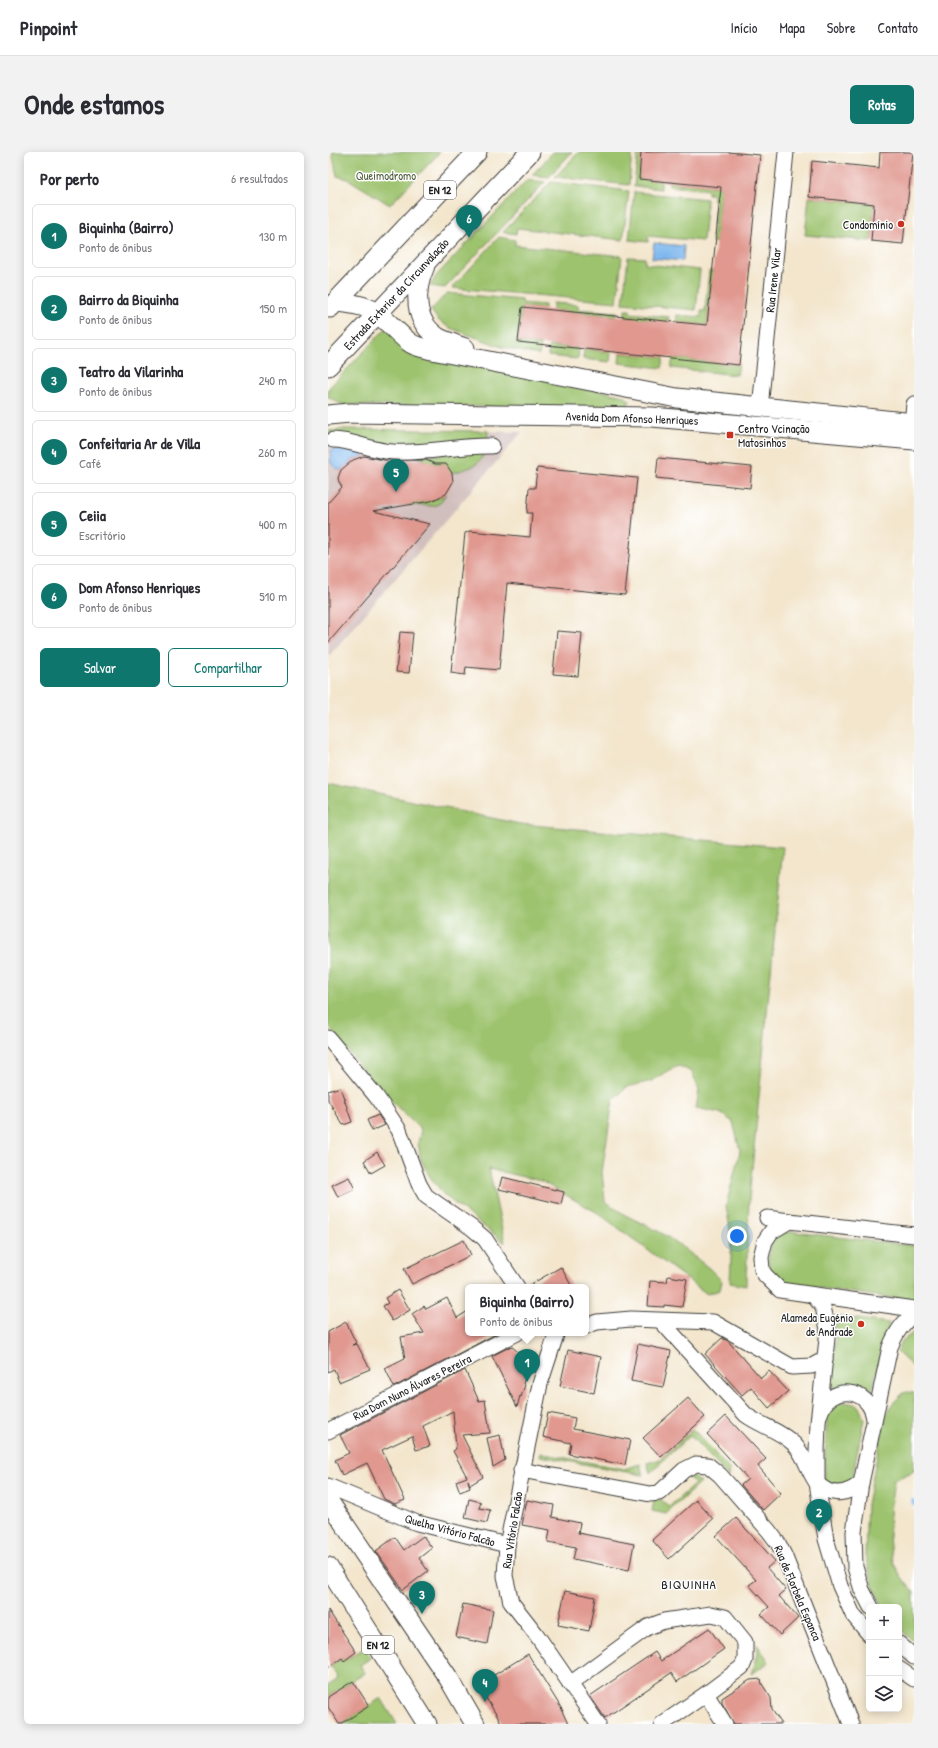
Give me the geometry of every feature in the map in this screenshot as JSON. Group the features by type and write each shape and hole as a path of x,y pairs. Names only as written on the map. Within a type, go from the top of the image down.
{"main road":[{"name":"EN 12","path":"332,306 476,152"},
{"name":"Estrada Exterior da Circunvalação","path":"328,366 530,152"},
{"path":"427,262 421,275 418,301 419,313 427,327 432,333 445,340 513,367"},
{"name":"Avenida Dom Afonso Henriques","path":"332,306 361,306 377,314 409,342 420,347 513,367 676,398 913,429"},
{"path":"633,416 639,405 636,391"},
{"path":"675,419 676,398"},
{"path":"328,407 350,413"},
{"name":"Avenida Dom Afonso Henriques","path":"350,413 633,416 913,429"},
{"path":"328,415 350,413"},
{"path":"328,1500 449,1679 475,1724"},
{"name":"EN 12","path":"328,1567 427,1724"}],"street":[{"name":"Rua Irene Vilar","path":"760,408 786,152"},
{"path":"913,429 914,404"},
{"path":"333,440 341,440 392,452 420,452 470,446 492,446"},
{"path":"328,1038 376,1096 399,1130 419,1184 426,1196 472,1228 485,1239 514,1282"},
{"path":"767,1218 914,1235"},
{"path":"780,1290 762,1270 761,1257 765,1241 771,1232 789,1221"},
{"path":"759,1287 914,1309"},
{"path":"814,1296 823,1307 827,1321 825,1359 818,1423 817,1483 826,1539 840,1586 853,1615 866,1630"},
{"path":"870,1604 859,1583 854,1562 854,1532 861,1483 890,1347 902,1324 914,1314"},
{"path":"589,1325 597,1322 631,1319 713,1322 792,1367 812,1366 825,1359"},
{"path":"661,1321 746,1415 754,1421 783,1435 794,1444 803,1455 817,1483 830,1492 841,1494 850,1491 861,1483"},
{"name":"Rua Dom Nuno Álvares Pereira","path":"328,1431 511,1336"},
{"name":"Rua Vitório Falcão","path":"555,1336 540,1384 507,1545 505,1576 511,1602 536,1634 598,1724"},
{"path":"818,1423 822,1408 827,1402 835,1395 845,1393 861,1396 866,1399 871,1406 874,1419"},
{"name":"Rua de Florbela Espanca","path":"522,1470 650,1494 659,1493 684,1470 696,1464 708,1465 736,1492 778,1543 851,1724"},
{"name":"Quelha Vitório Falcão","path":"328,1486 417,1523 507,1545"},
{"path":"570,1684 648,1627 664,1621 720,1614 729,1621 745,1642 745,1660 742,1667 662,1724"},
{"path":"902,1647 914,1658"},
{"path":"902,1671 914,1679"},
{"path":"706,1694 725,1724"}],"shaded area":[{"path":"345,429 522,432 328,657 328,431"}],"green space":[{"name":"Queimodromo","path":"332,152 440,152 390,205 348,179 337,176"},
{"path":"553,152 572,152 549,177 532,175"},
{"path":"579,152 632,152 629,185 555,177"},
{"path":"638,152 641,152 639,179 661,181 661,189 634,186"},
{"path":"527,180 545,182 445,288 430,286 436,276"},
{"path":"551,182 629,191 623,240 517,228 516,234 503,232"},
{"path":"669,182 721,187 716,242 712,242 716,201 713,200 713,194 708,194 708,190 669,186"},
{"path":"634,192 707,199 703,241 648,236 648,242 629,240"},
{"path":"809,197 874,204 871,241 805,235"},
{"path":"499,237 515,240 515,245 622,256 617,302 452,288"},
{"path":"628,257 645,258 645,264 700,270 696,310 623,303"},
{"path":"709,271 713,271 707,325 676,322 677,315 701,317 701,311 705,311"},
{"path":"447,293 522,300 522,303 545,305 545,309 522,307 518,342 541,345 539,355 502,347 450,328 438,320 431,310"},
{"path":"553,303 578,305 578,309 617,312 617,316 553,310"},
{"path":"625,310 630,310 630,313 669,317 668,322 625,317"},
{"path":"387,327 402,347 624,396 630,401 626,408 343,405 328,397 328,389"},
{"path":"549,346 579,349 578,359 548,356"},
{"path":"584,349 611,352 610,362 583,359"},
{"path":"620,353 664,357 662,368 619,363"},
{"path":"673,358 739,365 737,375 671,368"},
{"path":"345,429 488,431 487,440 399,447 328,436 328,431"},
{"path":"484,450 483,456 476,464 452,473 445,464 435,464 418,457"},
{"path":"446,494 440,503 434,506 391,504 427,502"},
{"path":"328,783 520,824 783,847 749,1200 746,1286 730,1283 730,1229 726,1206 740,1151 733,1122 720,1113 696,1108 699,1090 692,1072 679,1066 669,1070 652,1081 627,1087 613,1100 602,1172 605,1201 625,1215 658,1231 677,1243 710,1269 722,1281 720,1290 707,1294 598,1213 541,1181 489,1169 505,1243 445,1196 430,1177 421,1160 418,1143 421,1130 376,1086 328,1026"},
{"path":"783,1232 795,1232 914,1246 914,1301 783,1283 768,1269 771,1244"},
{"path":"834,1316 889,1323 870,1397 827,1392 836,1332"},
{"path":"914,1332 914,1365 912,1366 897,1352 902,1341"},
{"path":"903,1393 914,1393 914,1471 894,1480 889,1540 892,1558 896,1567 914,1592 914,1642 902,1631 902,1604 882,1604 874,1589 865,1555 867,1504 885,1418 892,1404"},
{"path":"845,1402 859,1407 864,1419 852,1479 844,1487 828,1484 824,1478 827,1414 834,1405"},
{"path":"693,1429 730,1470 729,1477 690,1435 650,1473 647,1463 661,1459"},
{"path":"540,1453 624,1469 640,1464 643,1475 540,1456"},
{"path":"691,1475 700,1483 666,1514 652,1511 654,1500 661,1499 669,1507 695,1484 688,1477"},
{"path":"757,1644 769,1662 752,1674 758,1654"},
{"path":"364,1648 371,1658 360,1665 365,1673 328,1697 328,1686 338,1679 331,1666 342,1658 344,1661"},
{"path":"381,1698 397,1724 341,1724"}],"water":[{"path":"654,243 684,246 683,261 652,258"},
{"path":"336,447 361,453 364,456 353,460 341,470 337,469 332,465 330,459 332,450"}],"building":[{"path":"641,152 728,152 760,155 739,365 518,342 522,307 707,325 721,187 639,179"},
{"path":"880,152 913,152 903,244 871,241 874,204 809,197 812,161 879,168"},
{"path":"364,456 384,460 426,460 435,464 446,464 452,473 453,482 446,494 431,501 373,511 430,524 328,643 328,503 342,487 338,478 341,470 353,460"},
{"path":"658,458 752,467 750,488 656,478"},
{"path":"537,468 637,478 625,595 507,583 499,670 466,667 465,675 451,673 465,533 470,531 530,537 532,513 527,513 529,488 535,488"},
{"path":"557,631 582,633 578,676 553,674"},
{"path":"400,632 413,633 409,673 396,672"},
{"path":"340,1087 352,1122 343,1125 328,1100 328,1091"},
{"path":"378,1115 385,1125 372,1131 367,1120"},
{"path":"377,1152 385,1165 371,1173 364,1161"},
{"path":"349,1177 355,1189 338,1197 332,1185"},
{"path":"502,1177 564,1192 561,1204 499,1189"},
{"path":"464,1240 471,1255 412,1284 404,1269"},
{"path":"561,1267 570,1284 531,1284"},
{"path":"668,1276 687,1279 682,1307 664,1305 664,1307 648,1306 650,1281 667,1282"},
{"path":"398,1290 410,1310 392,1321 383,1306 388,1303 385,1298"},
{"path":"447,1298 457,1318 465,1313 465,1336 492,1336 394,1387 385,1368 405,1358 401,1337 424,1333 412,1314 424,1306 426,1309"},
{"path":"346,1322 356,1343 352,1345 357,1344 370,1369 339,1382 334,1369 328,1372 328,1332"},
{"path":"722,1338 728,1341 761,1378 769,1371 788,1391 769,1408 751,1387 742,1395 705,1354"},
{"path":"638,1344 671,1351 663,1387 631,1381"},
{"path":"511,1346 530,1362 523,1384 525,1385 517,1407 492,1356"},
{"path":"568,1350 601,1357 594,1393 560,1386"},
{"path":"465,1370 479,1401 485,1400 490,1433 462,1435 483,1477 470,1485 468,1480 470,1488 460,1492 456,1481 467,1477 453,1451 456,1449 453,1411 423,1426 430,1446 416,1450 412,1436 382,1450 405,1500 395,1504 384,1499 367,1463 342,1475 335,1460 349,1453 340,1435"},
{"path":"688,1398 705,1417 661,1457 643,1438"},
{"path":"548,1413 575,1418 573,1429 630,1440 625,1465 569,1454 571,1443 543,1437"},
{"path":"726,1416 766,1459 758,1466 781,1493 763,1510 741,1485 748,1479 707,1434"},
{"path":"500,1435 505,1460 493,1467 487,1438"},
{"path":"469,1499 481,1502 479,1508 490,1510 487,1523 465,1518"},
{"path":"527,1500 554,1505 552,1517 580,1523 578,1533 634,1544 629,1570 573,1559 576,1547 548,1542 550,1530 522,1525"},
{"path":"696,1500 713,1519 669,1559 652,1540"},
{"path":"736,1518 775,1561 767,1568 786,1590 779,1596 798,1618 780,1635 761,1614 769,1607 749,1585 756,1580 716,1536"},
{"path":"423,1536 432,1548 419,1558 428,1571 403,1590 376,1551 395,1537 404,1550"},
{"path":"565,1591 595,1597 589,1631 558,1625"},
{"path":"463,1604 493,1610 487,1644 456,1637"},
{"path":"328,1610 356,1652 344,1661 342,1658 328,1668"},
{"path":"709,1628 724,1649 677,1682 671,1673 605,1718 590,1696 655,1652 661,1661"},
{"path":"528,1654 563,1711 568,1724 502,1724 478,1685"},
{"path":"761,1679 762,1684 771,1698 772,1710 782,1724 734,1724 722,1703 722,1698 750,1680"},
{"path":"353,1681 369,1706 339,1724 328,1707 328,1697"}],"place":[{"name":"Condomínio","path":"901,224"},
{"name":"Dom Afonso Henriques","path":"469,238"},
{"name":"Centro Vcinação Matosinhos","path":"730,435"},
{"name":"Ceiia","path":"396,492"},
{"name":"Alameda Eugénio de Andrade","path":"861,1324"},
{"name":"Biquinha (Bairro)","path":"527,1382"},
{"name":"Bairro da Biquinha","path":"819,1532"},
{"name":"Teatro da Vilarinha","path":"422,1614"},
{"name":"Confeitaria Ar de Villa","path":"485,1702"}],"district":[{"name":"BIQUINHA","path":"689,1584"}]}
